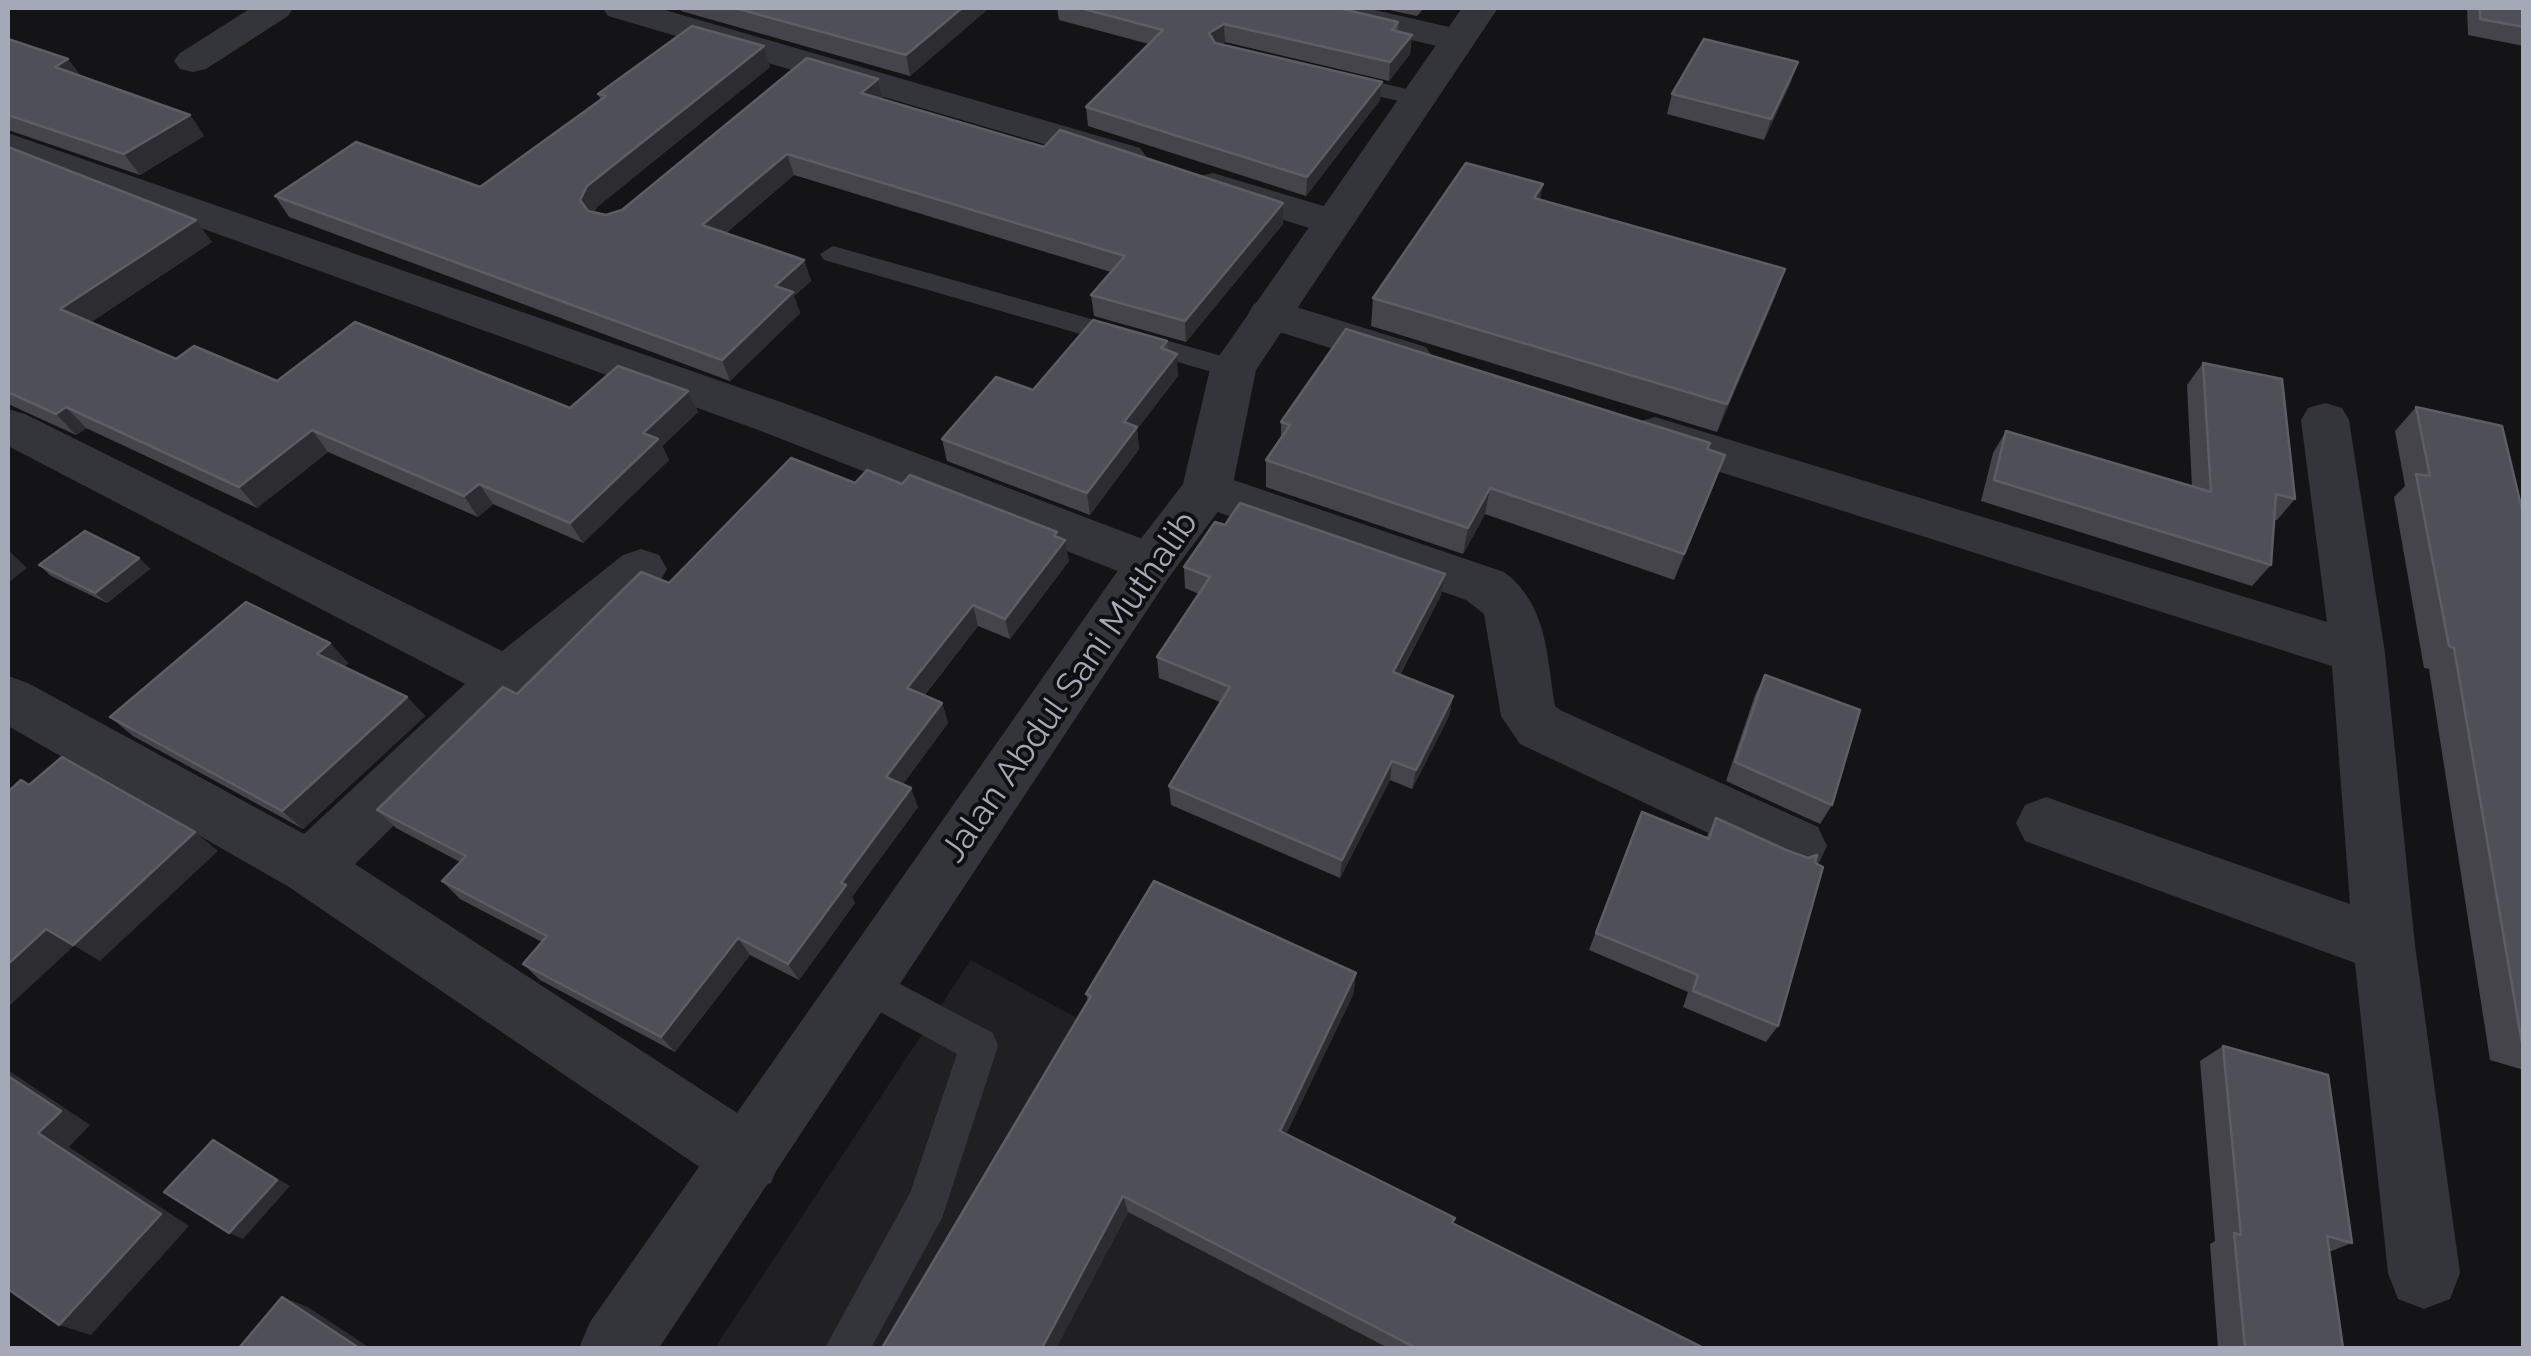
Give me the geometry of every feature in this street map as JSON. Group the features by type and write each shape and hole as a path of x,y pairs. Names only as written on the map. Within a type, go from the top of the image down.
{"street":[{"path":"193,62 275,8"},
{"path":"621,8 789,74 1070,137 1332,222"},
{"path":"1322,8 1469,24"},
{"name":"Jalan Abdul Sani Muthalib","path":"616,1348 1151,563 1207,489 1232,369 1469,24"},
{"path":"8,145 778,419 1151,563"},
{"path":"1270,314 1460,373"},
{"path":"2325,420 2358,652 2384,946 2424,1272"},
{"path":"1613,421 2358,652"},
{"path":"8,426 506,679"},
{"path":"1207,489 1486,586 1506,602 1514,622 1529,716 1540,727 1797,846"},
{"path":"310,868 506,679 641,570"},
{"path":"8,699 310,868 747,1160"},
{"path":"2046,823 2384,946"}],"lane":[{"path":"1320,76 1416,98"},
{"path":"833,254 1124,341 1232,369"},
{"path":"847,1348 927,1203 979,1046 866,984"}],"shaded area":[{"path":"971,960 1679,1348 715,1348"}],"building":[{"path":"735,8 962,8 906,55"},
{"path":"1080,8 1338,8 1398,22 1392,30 1412,35 1390,62 1224,24 1209,33 1215,43 1382,82 1307,177 1086,107 1163,30"},
{"path":"2480,8 2524,8 2524,27 2480,19"},
{"path":"692,26 764,46 587,186 580,200 588,211 606,215 622,210 807,58 878,79 861,93 1044,147 1060,130 1283,203 1185,321 1091,295 1125,256 787,154 702,225 804,260 775,286 793,292 722,360 275,196 356,142 480,187 606,96 598,94"},
{"path":"8,39 68,59 55,67 190,115 124,154 8,115"},
{"path":"1704,39 1798,62 1771,119 1672,94"},
{"path":"8,147 196,220 60,309 176,359 194,346 277,381 355,322 570,408 618,366 688,391 643,433 658,439 570,523 479,484 464,496 312,430 239,487 66,407 56,414 8,392"},
{"path":"1466,163 1543,184 1534,198 1785,269 1727,404 1373,298"},
{"path":"1093,320 1167,341 1161,348 1177,354 1124,422 1137,427 1087,493 942,439 996,377 1033,390"},
{"path":"1346,329 1710,443 1707,449 1725,455 1684,554 1490,488 1468,528 1266,460 1290,425 1281,422"},
{"path":"2203,363 2282,379 2295,499 2276,494 2271,565 1994,480 2006,431 2211,492"},
{"path":"2416,407 2502,426 2524,518 2524,1044 2454,648 2449,646 2416,474 2430,476"},
{"path":"791,458 855,483 867,470 902,484 910,475 1057,532 1054,536 1065,540 1005,619 973,605 907,688 942,703 886,777 911,788 788,964 738,938 661,1037 523,964 547,936 442,881 466,856 377,810 503,687 517,694 641,572 669,583"},
{"path":"1240,503 1445,574 1393,672 1453,696 1416,770 1392,761 1342,860 1169,786 1230,687 1157,657 1210,577 1184,567 1215,522 1225,525"},
{"path":"85,531 139,558 95,593 39,565"},
{"path":"246,602 330,643 317,654 407,697 282,811 110,717"},
{"path":"1765,675 1860,710 1832,805 1735,762"},
{"path":"62,757 195,832 73,945 46,929 8,964 8,792 21,780 29,785"},
{"path":"1642,812 1709,839 1716,818 1786,850 1808,858 1817,855 1815,863 1823,867 1778,1026 1693,991 1698,975 1596,933"},
{"path":"1154,881 1356,973 1280,1131 1455,1218 1452,1223 1704,1348 1416,1348 1123,1196 1042,1348 882,1348 1091,996 1086,994"},
{"path":"2223,1046 2328,1075 2352,1243 2327,1236 2343,1348 2245,1348 2234,1233 2241,1235"},
{"path":"8,1076 61,1111 38,1133 161,1214 59,1325 8,1289"},
{"path":"213,1140 277,1180 229,1233 164,1192"},
{"path":"282,1297 359,1348 239,1348"}]}
